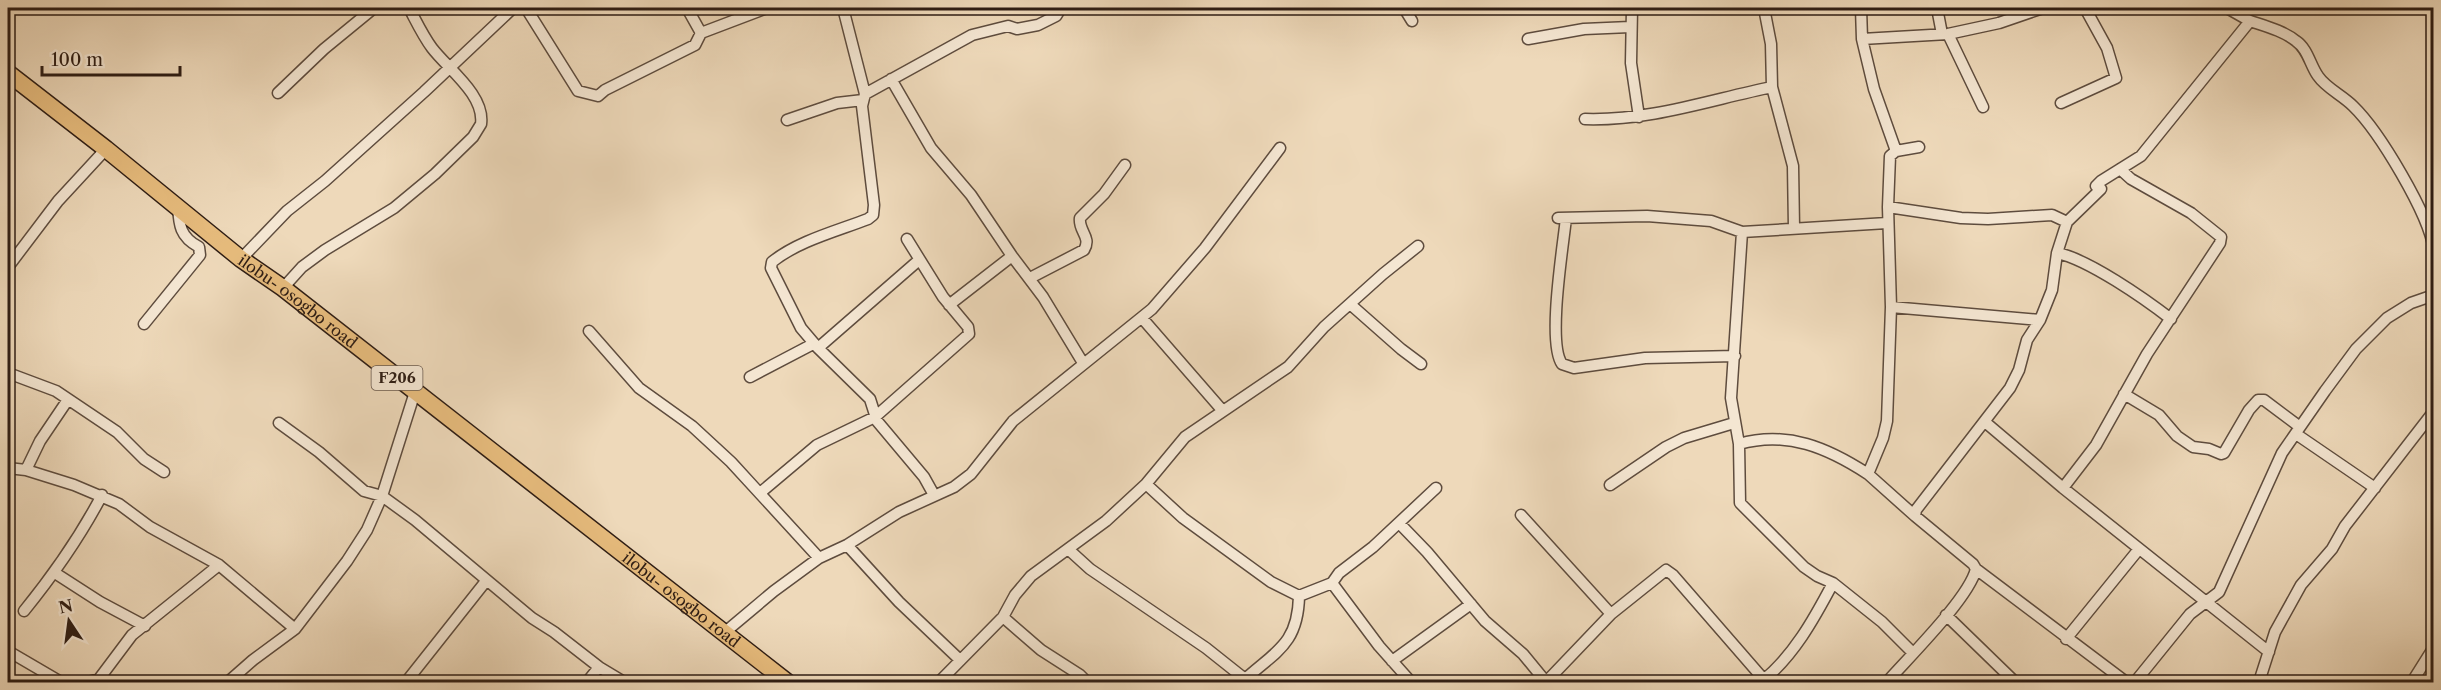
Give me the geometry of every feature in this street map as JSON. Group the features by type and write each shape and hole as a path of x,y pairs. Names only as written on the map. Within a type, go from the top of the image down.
{"main road":[{"name":"ilobu- osogbo road","path":"8,73 178,206 241,259 283,288 787,682"}],"street":[{"path":"278,93 324,49 374,8"},
{"path":"283,288 302,267 317,256 394,208 435,174 478,131 482,118 479,107 458,75 448,69 424,36 409,8"},
{"path":"241,259 287,211 325,181 513,8"},
{"path":"526,8 578,91 598,96 605,90 695,45 701,33 767,8"},
{"path":"687,8 701,33"},
{"path":"843,8 864,97 873,215 808,243 771,264 785,300 801,328 815,346 864,392 874,405 875,417 924,477 934,495"},
{"path":"787,120 837,103 864,97 891,79 972,35 1008,26 1017,29 1038,25 1056,16 1061,8"},
{"path":"1404,8 1412,21"},
{"path":"1632,8 1631,63 1639,117"},
{"path":"1764,8 1771,44 1772,87 1792,153 1794,228"},
{"path":"1860,8 1862,39 1874,89 1896,150"},
{"path":"1937,8 1945,34 1983,107"},
{"path":"1862,39 1945,34 1999,22 2043,8"},
{"path":"2061,103 2116,78 2099,32 2085,8"},
{"path":"2227,8 2240,11 2250,21 2296,40 2304,49 2318,77 2364,118 2406,184 2427,225 2433,250"},
{"path":"1915,516 1918,505 2010,388 2019,370 2027,340 2040,320 2052,290 2057,253 2067,222 2101,189 2096,186 2120,169 2132,164 2150,146 2250,21"},
{"path":"1528,39 1584,29 1630,27"},
{"path":"458,61 458,75"},
{"path":"891,79 931,148 970,195 1012,256 1044,297 1083,363"},
{"path":"1585,119 1616,120 1675,111 1709,100 1772,87"},
{"path":"724,633 774,591 819,558 847,545 899,512 954,487 970,474 1013,421 1142,318 1205,248 1280,147"},
{"path":"1868,474 1883,438 1887,421 1891,307 1887,224 1890,156 1896,150 1919,147"},
{"path":"8,267 58,201 106,149"},
{"path":"1030,278 1084,250 1088,244 1080,228 1080,218 1104,194 1125,165"},
{"path":"2063,488 2096,445 2124,394 2220,243 2221,237 2191,213 2131,179 2120,169"},
{"path":"144,324 200,255 199,247 192,243 179,227 178,206"},
{"path":"1888,207 1961,218 1988,219 2052,215 2067,222"},
{"path":"1735,356 1645,358 1574,368 1562,364 1557,351 1556,309 1562,218 1647,216 1711,221 1742,232 1887,224"},
{"path":"1742,232 1731,398 1739,444 1740,502 1804,567 1833,583 1882,622 1913,653"},
{"path":"759,493 817,445 875,417 969,334 968,327 949,305 907,239"},
{"path":"939,682 1003,617 1015,595 1030,576 1107,521 1146,484 1185,437 1288,367 1350,304 1418,246"},
{"path":"2057,253 2068,255 2089,266 2171,319"},
{"path":"949,305 1012,256"},
{"path":"750,377 815,346 919,260"},
{"path":"2135,682 2167,640 2204,602 2219,592 2282,453 2331,382 2376,328 2400,309 2433,295"},
{"path":"1350,304 1421,364"},
{"path":"1891,307 2040,320"},
{"path":"1142,318 1222,410"},
{"path":"589,331 639,388 713,444 819,558"},
{"path":"8,373 56,391 117,432 144,459 164,472"},
{"path":"228,682 295,629 347,561 367,530 382,496 415,392"},
{"path":"2124,394 2159,415 2177,436 2193,447 2209,449 2221,454 2224,453 2249,410 2258,400 2264,400 2298,431 2374,488"},
{"path":"26,470 40,441 67,400"},
{"path":"2259,682 2277,627 2301,585 2332,549 2345,526 2433,411"},
{"path":"1985,422 2063,488 2269,652"},
{"path":"279,423 320,452 364,491 382,496 415,520 486,581 599,667 624,682"},
{"path":"1610,485 1666,447 1684,438 1734,423"},
{"path":"1739,444 1769,438 1802,441 1839,456 1868,474 1977,569 2126,682"},
{"path":"8,468 26,470 102,495 119,504 150,527 219,565 295,629"},
{"path":"1146,484 1192,524 1271,582 1299,596 1332,583 1339,573 1399,523 1436,488"},
{"path":"24,611 55,573 84,530 102,495"},
{"path":"1521,515 1611,614"},
{"path":"1399,523 1427,552 1485,621 1523,654 1546,682 1611,614 1662,572 1668,571 1764,682 1784,660 1821,607 1833,583"},
{"path":"847,545 898,602 960,660"},
{"path":"1068,549 1090,569 1206,648 1243,681 1263,666 1289,639 1297,621 1299,596"},
{"path":"2067,639 2139,549"},
{"path":"88,682 99,679 132,635 219,565"},
{"path":"1887,682 1946,615 1972,581 1977,569"},
{"path":"55,573 100,602 145,626"},
{"path":"406,682 486,581"},
{"path":"1332,583 1392,662 1411,682"},
{"path":"1392,662 1472,604"},
{"path":"1946,615 2014,682"},
{"path":"1003,617 1046,654 1080,675 1087,682"},
{"path":"2412,682 2433,647"},
{"path":"8,651 61,682"},
{"path":"587,682 599,667"}]}
